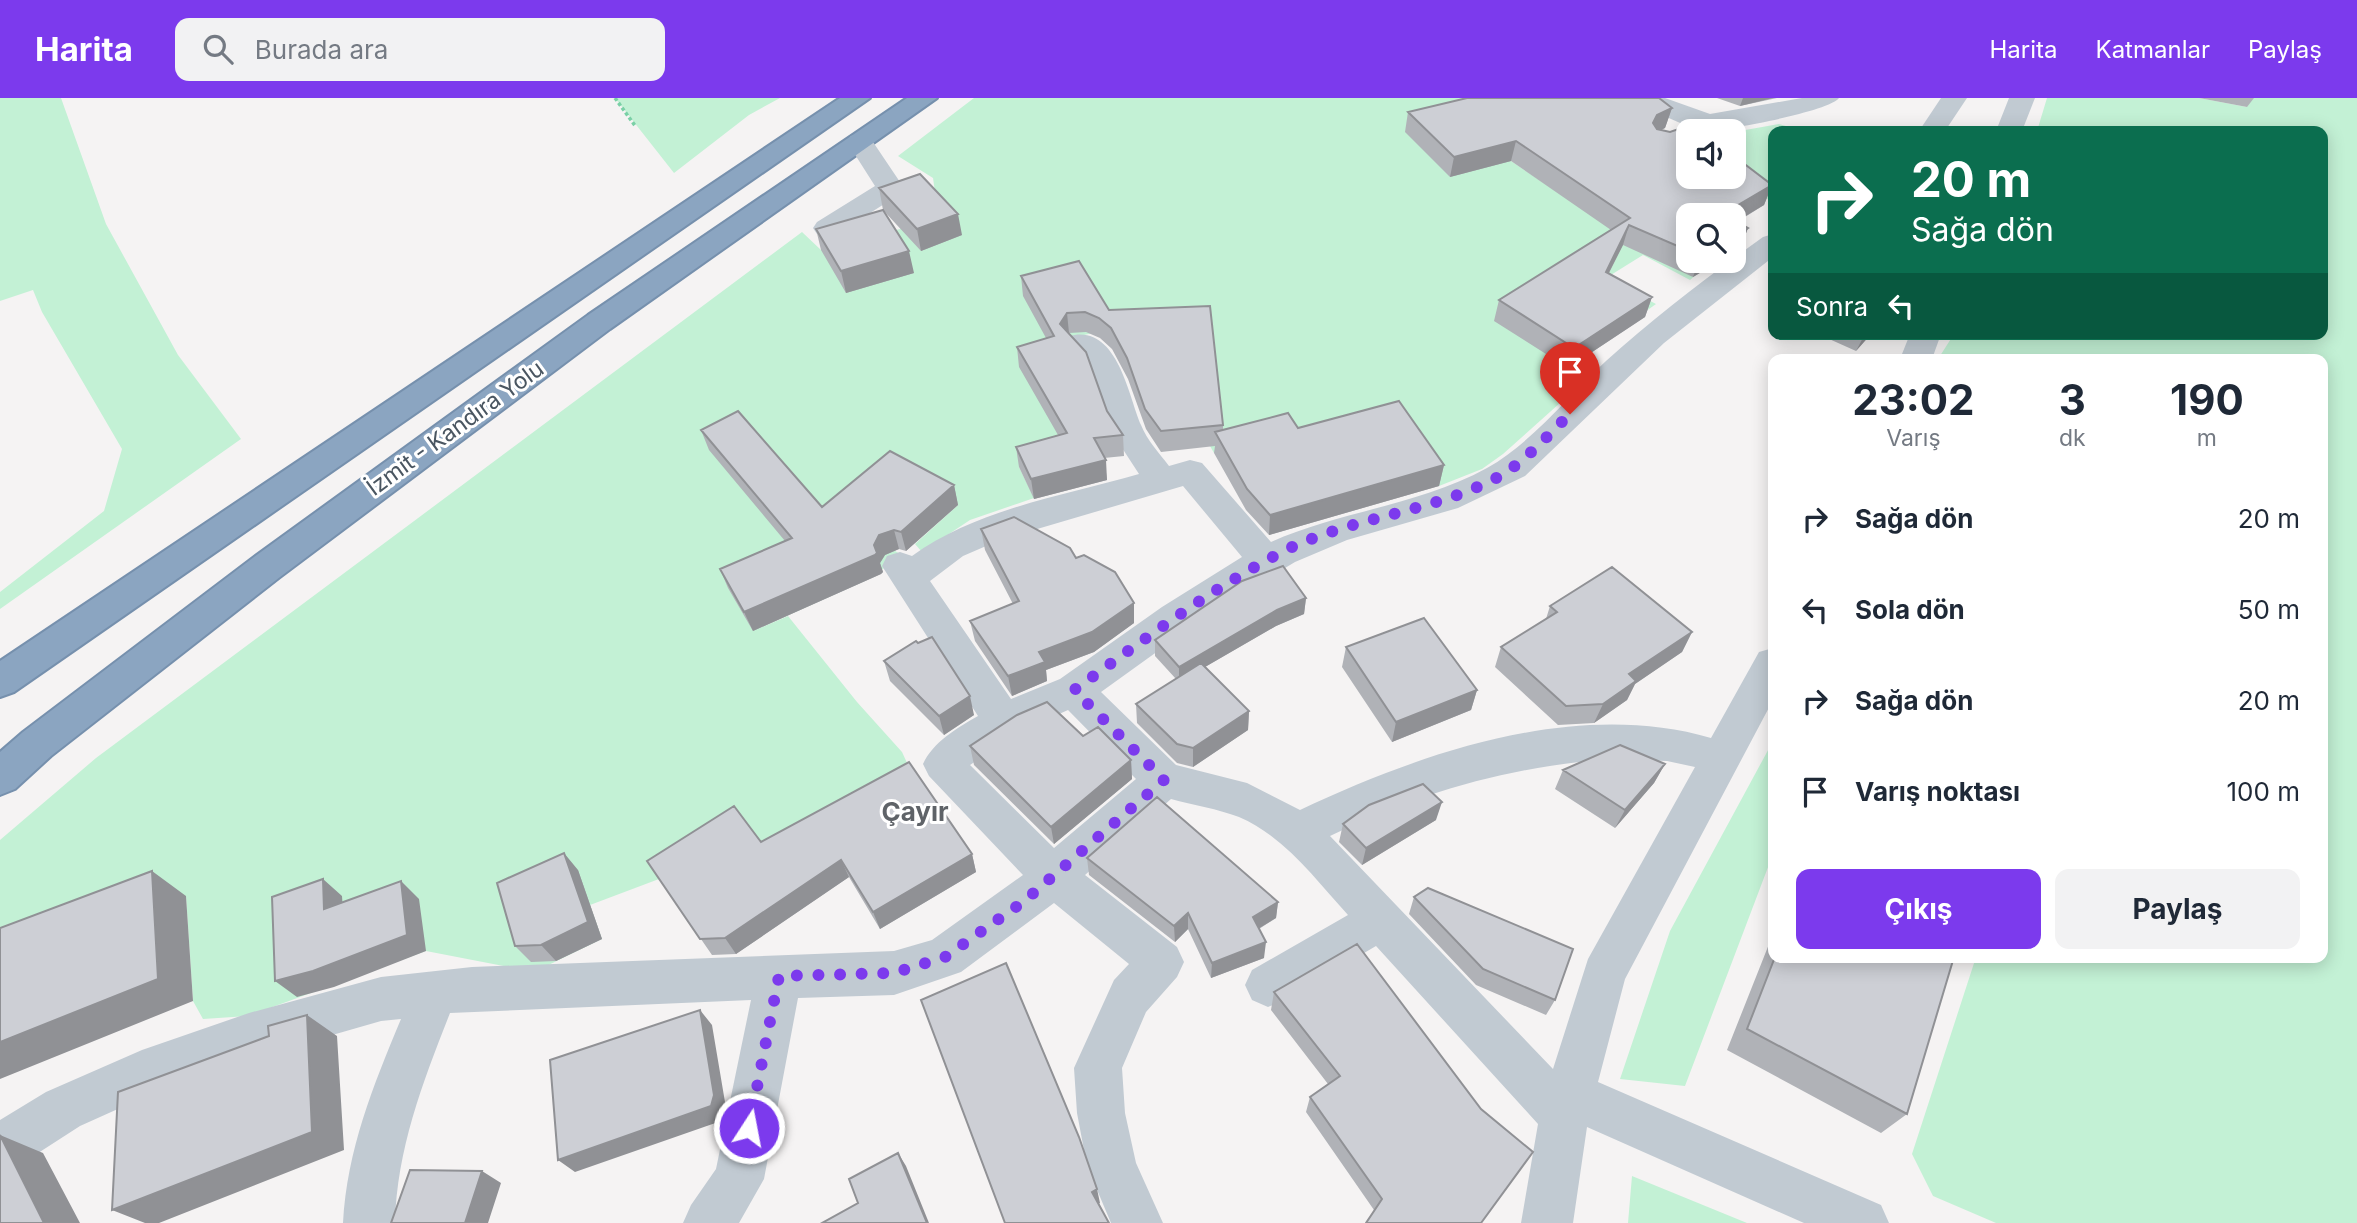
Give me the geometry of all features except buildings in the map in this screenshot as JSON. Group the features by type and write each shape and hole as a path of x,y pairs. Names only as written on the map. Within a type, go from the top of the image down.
{"highway":[{"path":"0,681 331,453 857,98"},
{"name":"İzmit - Kandıra Yolu","path":"0,777 37,744 267,567 599,322 924,98"}],"street":[{"path":"1726,119 1804,106 1826,98"},
{"path":"1935,126 1954,98"},
{"path":"2011,126 2022,98"},
{"path":"1655,103 1700,119"},
{"path":"827,228 890,188 860,142"},
{"path":"1137,1223 1112,1166 1101,1113 1098,1068 1130,996 1161,962 1053,876 943,764 962,746 1002,719 1074,690 1166,624 1283,551 1498,477 1528,456 1618,368 1706,292 1768,247"},
{"path":"1080,343 1098,356 1112,383 1125,426 1161,480"},
{"path":"1002,719 904,572 988,530 1190,472 1267,562"},
{"path":"1547,1223 1567,1105 1604,974 1768,672"},
{"path":"1074,690 1164,780 1247,801 1279,817 1567,1105 1863,1223"},
{"path":"1296,832 1349,805 1409,784 1546,748 1661,743 1721,758"},
{"path":"0,1148 63,1109 142,1074 237,1040 381,999 435,993 894,973 945,957 1023,902 1164,780"},
{"path":"1268,985 1380,920"},
{"path":"709,1223 739,1179 779,976"},
{"path":"369,1223 369,1187 383,1129 435,993"}],"path":[{"path":"615,98 636,127"}],"green space":[{"path":"0,98 61,98 106,224 178,355 241,439 0,609 0,592 104,511 122,449 42,312 33,290 0,301"},
{"path":"615,98 780,98 749,115 674,173"},
{"path":"974,98 1502,98 1511,161 1569,200 1692,189 1746,189 1746,130 1779,124 1786,126 1768,126 1768,199 1733,203 1676,203 1676,222 1641,242 1676,263 1676,273 1643,255 1606,278 1656,304 1567,368 1589,377 1503,454 1482,469 1439,486 1285,434 1214,453 1210,446 1224,445 1108,330 1060,340 1090,447 1019,467 1034,498 970,520 922,552 915,544 958,505 839,519 902,555 869,579 753,631 788,616 857,702 902,752 915,780 821,832 659,879 590,905 602,939 534,972 426,951 248,1016 203,1019 193,1001 186,896 0,967 0,840 96,758 802,232 821,250 900,229 935,192 933,178 898,156"},
{"path":"2047,98 2199,98 2247,107 2246,98 2357,98 2357,1223 1996,1223 1933,1196 1912,1154 1974,963 2328,963 2328,354 1941,354 1950,340 2328,340 2328,126 2039,126"},
{"path":"1677,273 1696,275 1690,280"},
{"path":"1768,750 1768,867 1685,1086 1620,1079 1670,931"},
{"path":"1632,1176 1747,1223 1628,1223"}],"district":[{"name":"Çayır","path":"915,811"}],"route":[{"path":"749,1128 779,976 894,973 945,957 1023,902 1164,780 1074,690 1166,624 1283,551 1498,477 1528,456 1570,414"}]}
